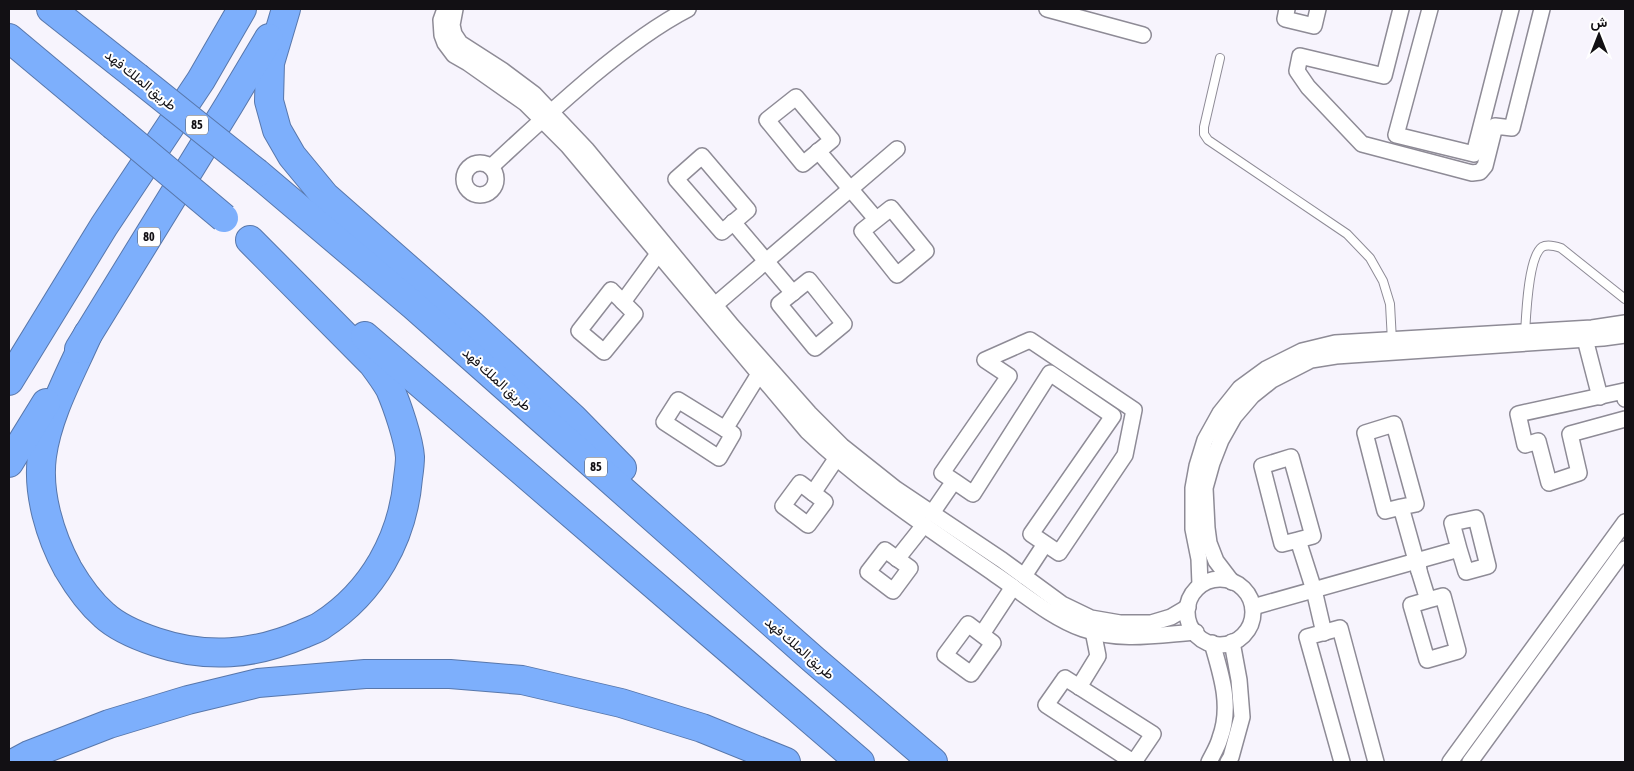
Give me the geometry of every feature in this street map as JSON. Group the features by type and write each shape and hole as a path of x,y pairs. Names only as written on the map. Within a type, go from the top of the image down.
{"highway":[{"name":"طريق الملك فهد","path":"51,9 256,173 420,311 814,660 933,762"},
{"path":"9,345 36,321 104,226 201,80 242,9"},
{"path":"286,9 270,63 269,101 278,130 292,156 325,196 466,320 573,418 814,660"},
{"name":"80","path":"9,463 229,106 286,9"},
{"path":"9,38 376,344 860,762"},
{"path":"9,46 59,80"},
{"path":"9,381 104,226"},
{"path":"88,334 48,425 42,457 42,487 46,518 59,553 78,587 105,616 120,626 136,635 178,649 219,653 254,650 284,642 321,626 349,605 370,582 386,557 398,530 407,493 410,457 402,423 389,388 373,364 250,240"},
{"path":"16,762 29,755 109,724 188,700 258,683 364,674 450,674 522,680 620,703 702,728 786,762"}],"street":[{"path":"446,9 441,20 442,34 445,43 454,55 525,104 546,115 587,150 715,305 809,413 842,446 896,489 928,519"},
{"path":"455,9 452,24 454,34 460,44 528,89 568,146 758,374 807,431 836,458 882,495 1002,560 1019,581 1055,615 1083,629 1129,638 1196,632"},
{"path":"491,167 546,115 621,52 670,18 688,9"},
{"path":"1047,9 1143,35"},
{"path":"1287,9 1285,19 1314,26 1318,9"},
{"path":"1401,9 1384,76 1300,56 1297,71 1308,87 1362,144 1472,173 1480,172 1485,166 1495,126 1512,128 1542,9"},
{"path":"1430,9 1396,135 1474,154 1510,9"},
{"path":"715,305 898,149"},
{"path":"818,151 876,219"},
{"path":"702,156 748,210 733,222 722,232 676,179 702,156"},
{"path":"733,222 793,293"},
{"path":"623,302 658,254"},
{"path":"1524,338 1625,324"},
{"path":"1200,585 1199,559 1193,529 1194,488 1197,466 1205,440 1220,413 1240,388 1266,369 1302,351 1334,343 1392,346 1524,338 1585,339 1625,335"},
{"path":"1585,339 1600,396"},
{"path":"1030,340 1134,410 1125,455 1058,553 1031,534 1113,416 1050,373 973,494 954,481 942,473 1009,376 985,360 1030,340"},
{"path":"1232,582 1216,561 1209,543 1205,488 1221,440 1234,417 1252,396 1272,380 1311,360 1392,346"},
{"path":"725,429 758,374"},
{"path":"1625,399 1624,391 1518,414 1525,445 1538,441 1549,483 1579,473 1570,434 1625,419"},
{"path":"1394,424 1416,504 1401,507 1385,511 1365,433 1394,424"},
{"path":"1291,457 1313,536 1298,540 1282,544 1262,466 1291,457"},
{"path":"812,493 836,458"},
{"path":"898,559 954,481"},
{"path":"1401,507 1428,600"},
{"path":"1450,762 1625,522"},
{"path":"1298,540 1314,590 1324,633"},
{"path":"982,634 1045,544"},
{"path":"1253,607 1418,564 1459,549"},
{"path":"1470,762 1625,549"},
{"path":"1220,578 1232,582 1240,585 1252,601 1252,622 1240,639 1220,646 1200,639 1188,622 1188,601 1200,585 1220,578"},
{"path":"1019,581 1091,618 1120,623 1151,623 1171,617 1188,607"},
{"path":"1342,762 1307,637 1340,628 1376,762"},
{"path":"1079,687 1098,656 1093,631"},
{"path":"1228,762 1242,717 1239,680 1232,642"},
{"path":"1209,762 1221,737 1226,709 1222,676 1212,643"},
{"path":"1064,678 1152,734 1133,762 1046,705 1064,678"}],"lane":[{"path":"1220,58 1204,134 1208,140 1347,234 1370,258 1383,280 1390,304 1392,346"},
{"path":"1524,338 1529,285 1538,253 1544,246 1550,245 1561,248 1625,299"}]}
